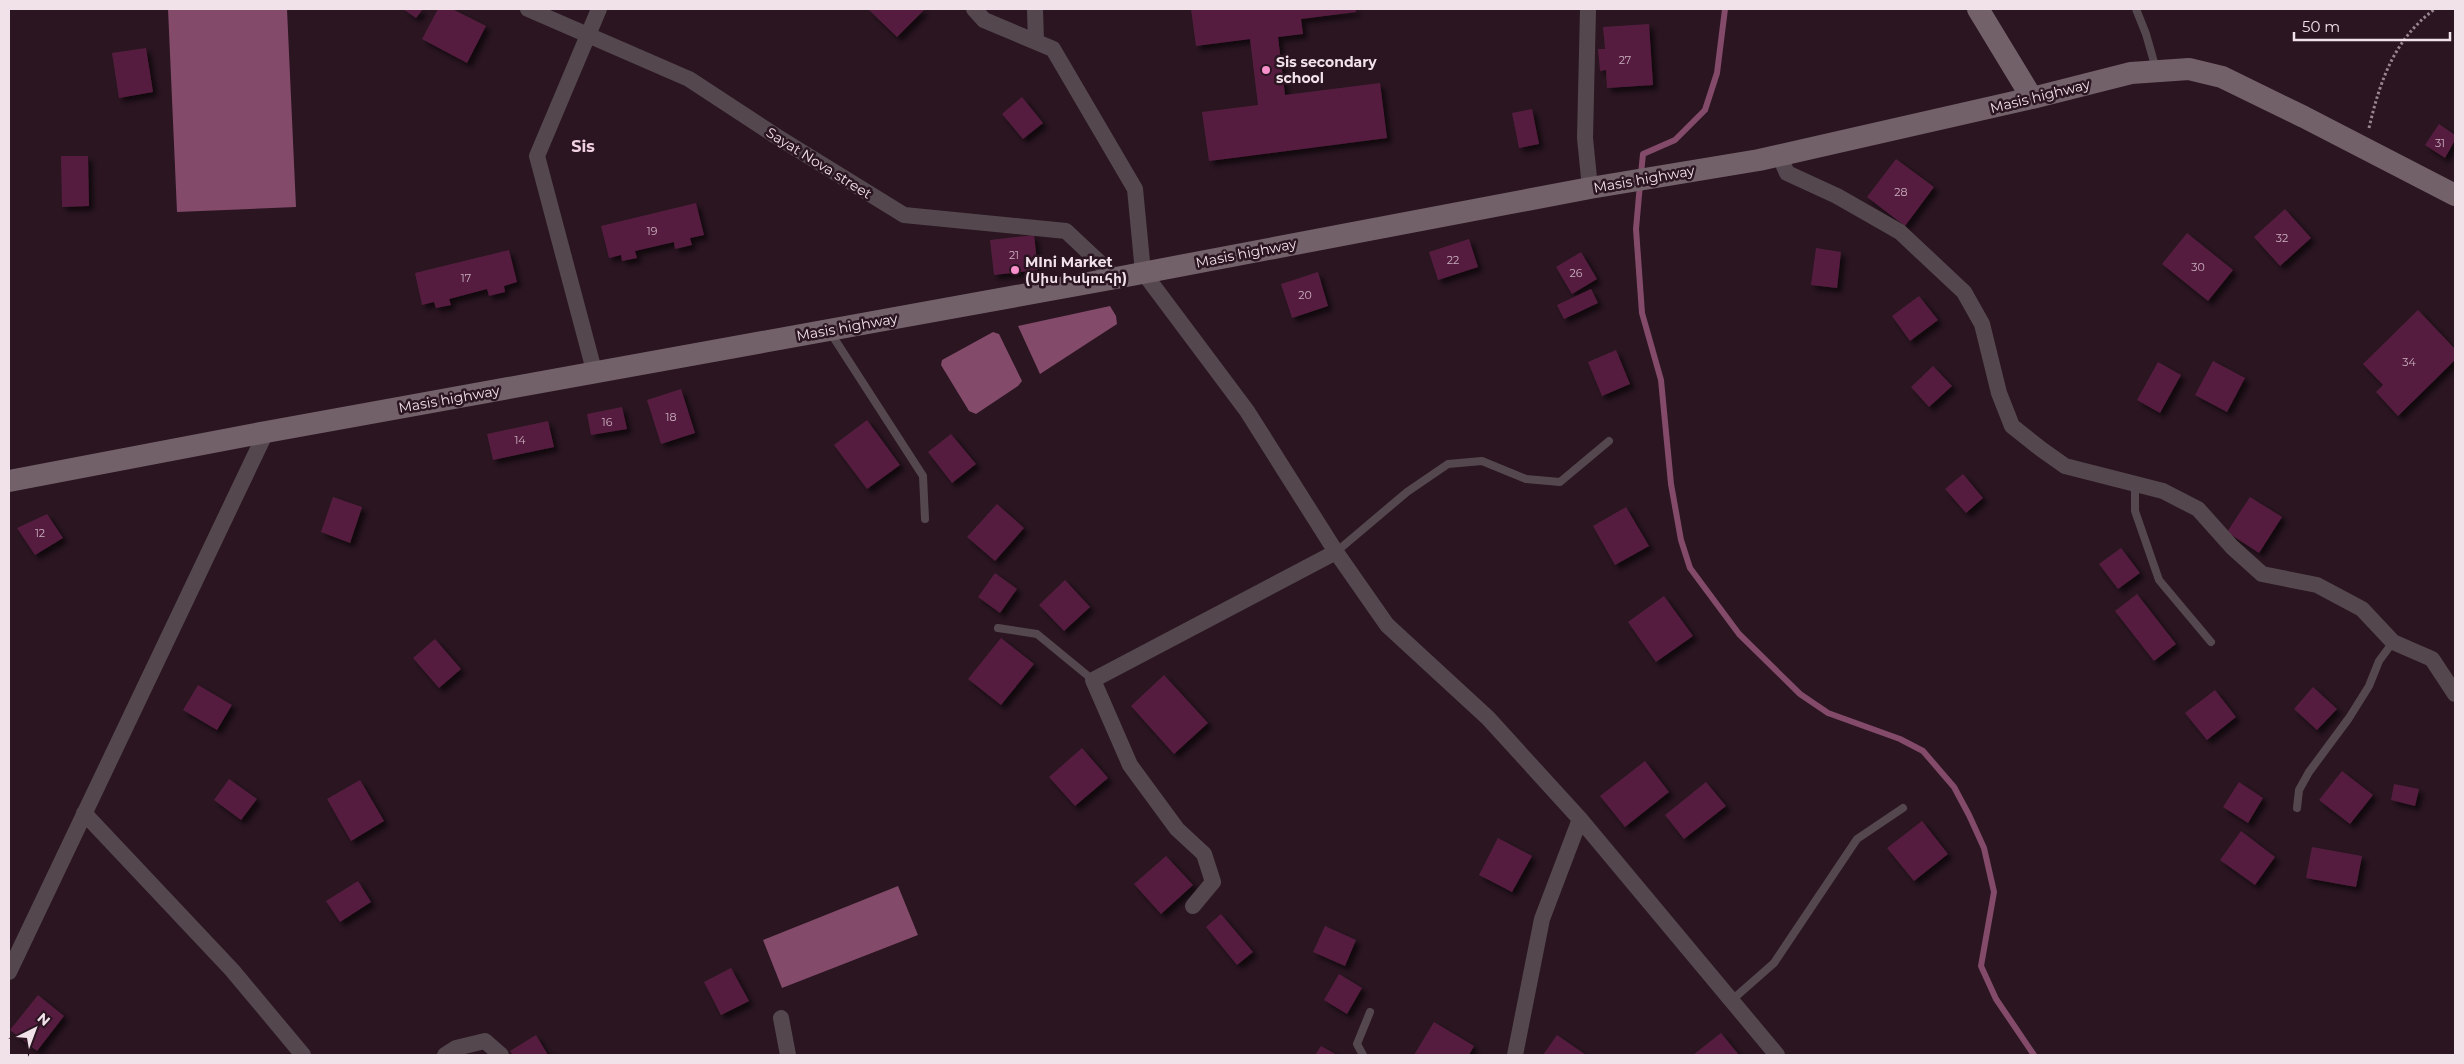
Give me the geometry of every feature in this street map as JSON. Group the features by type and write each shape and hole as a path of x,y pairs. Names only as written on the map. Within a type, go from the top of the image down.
{"main road":[{"path":"1978,9 2032,98"},
{"name":"Masis highway","path":"9,481 266,432 1116,278 1590,188 1769,158 2032,98 2131,73 2189,69 2222,77 2455,195"}],"street":[{"name":"Sayat Nova street","path":"528,9 689,79 776,136 904,215 1066,231 1116,278"},
{"path":"594,374 537,156 590,35 599,9"},
{"path":"974,9 984,20 1053,50 1135,190 1143,272 1247,411 1336,552 1387,625 1488,718 1580,819 1777,1055"},
{"path":"1035,9 1036,42"},
{"path":"1588,9 1585,138 1590,188"},
{"path":"1769,158 1787,173 1837,196 1900,232 1964,292 1982,324 1999,393 2012,426 2064,466 2163,491 2198,509 2232,547 2262,574 2317,585 2362,609 2393,642 2432,659 2449,671 2455,694"},
{"path":"9,972 266,432"},
{"path":"1193,906 1213,882 1204,854 1177,829 1130,765 1092,680 1336,552"},
{"path":"84,813 232,970 303,1055"},
{"path":"1515,1055 1542,919 1580,819"},
{"path":"781,1018 788,1055"},
{"path":"445,1055 456,1048 485,1041 501,1055"}],"lane":[{"path":"2136,9 2146,34 2156,71"},
{"path":"829,330 923,476 925,519"},
{"path":"1336,552 1407,492 1448,464 1482,461 1526,479 1560,482 1609,441"},
{"path":"2136,483 2135,511 2159,580 2211,642"},
{"path":"998,628 1037,634 1092,680"},
{"path":"2297,808 2299,790 2309,772 2349,718 2369,686 2379,661 2393,642"},
{"path":"1732,1000 1774,963 1857,839 1903,808"},
{"path":"1364,1055 1357,1044 1370,1012"}],"path":[{"path":"2365,148 2378,87 2400,43 2435,9"}],"shaded area":[{"path":"168,9 287,9 296,207 177,212"},
{"path":"1110,306 1116,316 1117,324 1040,374 1018,326"},
{"path":"993,332 999,334 1022,381 1018,386 976,414 969,411 941,365 942,360"},
{"path":"898,886 918,935 782,988 763,940"}],"building":[{"path":"403,9 423,9 416,18"},
{"path":"438,9 452,9 486,26 467,63 422,39"},
{"path":"868,9 925,9 897,37"},
{"path":"1191,9 1356,9 1356,12 1301,19 1303,34 1278,37 1285,95 1380,83 1387,138 1209,161 1202,112 1258,105 1250,39 1196,46"},
{"path":"1649,24 1653,85 1607,88 1606,70 1600,71 1598,49 1605,49 1603,27"},
{"path":"146,48 153,92 119,98 112,53"},
{"path":"1022,97 1043,123 1023,139 1002,114"},
{"path":"1532,109 1539,144 1519,148 1512,113"},
{"path":"2439,124 2455,135 2455,140 2445,158 2425,145"},
{"path":"61,156 88,156 89,206 62,207"},
{"path":"1896,159 1934,187 1905,226 1867,197"},
{"path":"696,203 704,235 690,238 692,245 675,249 674,242 635,251 637,258 622,261 621,255 609,258 601,226"},
{"path":"2285,209 2311,238 2280,266 2254,237"},
{"path":"2187,233 2233,270 2208,301 2162,264"},
{"path":"1034,235 1038,270 994,275 990,240"},
{"path":"1469,239 1478,267 1438,280 1429,252"},
{"path":"1816,248 1841,252 1837,288 1811,285"},
{"path":"509,250 517,282 504,286 505,292 489,296 487,289 449,299 451,305 436,308 434,302 422,305 415,273"},
{"path":"1581,252 1597,279 1572,294 1556,267"},
{"path":"1318,272 1328,306 1292,318 1281,284"},
{"path":"1591,289 1598,303 1564,319 1557,305"},
{"path":"1919,296 1938,320 1910,341 1892,316"},
{"path":"2418,310 2455,349 2455,360 2398,416 2376,392 2383,385 2363,364"},
{"path":"1616,350 1630,384 1602,396 1588,362"},
{"path":"2213,361 2245,378 2227,412 2195,395"},
{"path":"2158,362 2181,375 2160,413 2137,400"},
{"path":"1933,366 1952,386 1929,407 1911,387"},
{"path":"681,389 695,433 661,444 647,400"},
{"path":"622,407 627,429 591,435 587,414"},
{"path":"867,420 900,465 867,489 834,445"},
{"path":"548,421 554,447 493,460 487,434"},
{"path":"951,434 976,464 952,483 928,452"},
{"path":"1963,474 1983,498 1966,513 1945,489"},
{"path":"333,497 362,507 350,543 321,532"},
{"path":"2250,497 2282,517 2259,553 2227,532"},
{"path":"997,504 1024,528 995,561 967,537"},
{"path":"1626,507 1649,546 1615,565 1593,526"},
{"path":"47,514 63,538 35,555 17,528"},
{"path":"2121,548 2140,573 2118,589 2099,564"},
{"path":"995,573 1017,589 1000,613 978,597"},
{"path":"1065,580 1090,607 1064,631 1039,605"},
{"path":"2137,594 2176,644 2154,661 2115,611"},
{"path":"1664,596 1693,636 1656,662 1628,622"},
{"path":"1001,638 1034,664 1001,705 968,679"},
{"path":"435,639 461,669 439,688 413,658"},
{"path":"1164,675 1208,723 1174,754 1131,706"},
{"path":"198,685 232,705 217,730 183,710"},
{"path":"2313,687 2337,709 2317,730 2294,709"},
{"path":"2215,690 2236,717 2207,740 2185,713"},
{"path":"1082,748 1108,778 1075,806 1049,777"},
{"path":"1645,761 1669,792 1625,827 1600,796"},
{"path":"2342,771 2373,795 2350,824 2319,800"},
{"path":"229,779 257,799 241,820 214,800"},
{"path":"360,780 384,821 351,841 327,799"},
{"path":"1706,782 1726,806 1684,839 1665,815"},
{"path":"2239,782 2263,798 2248,823 2223,807"},
{"path":"2394,784 2419,789 2415,806 2391,800"},
{"path":"1922,821 1948,854 1914,881 1887,848"},
{"path":"2241,831 2275,857 2255,885 2220,860"},
{"path":"1498,838 1532,856 1512,892 1479,875"},
{"path":"2312,847 2362,856 2356,887 2306,878"},
{"path":"1166,856 1193,885 1161,914 1134,884"},
{"path":"358,881 371,902 340,922 326,901"},
{"path":"1221,914 1253,952 1237,965 1206,927"},
{"path":"1325,926 1356,940 1345,966 1313,952"},
{"path":"731,968 749,1001 721,1015 704,982"},
{"path":"1339,974 1362,988 1347,1014 1324,1000"},
{"path":"38,995 64,1016 37,1051 10,1030"},
{"path":"1434,1022 1474,1046 1469,1055 1414,1055"},
{"path":"1721,1033 1739,1055 1693,1055"},
{"path":"536,1035 548,1055 513,1055 510,1051"},
{"path":"1557,1035 1586,1055 1543,1055"},
{"path":"1321,1046 1337,1055 1315,1055"}],"waterway":[{"path":"1641,174 1643,154 1675,140 1705,110 1717,73 1725,9"},
{"path":"1640,184 1636,229 1642,313 1661,380 1671,484 1681,540 1690,568 1739,634 1800,694 1828,713 1900,739 1923,751 1954,787 1984,848 1994,892 1981,966 1996,999 2034,1055"}],"place":[{"name":"Sis secondary school","path":"1266,70"},
{"name":"MIni Market (Սիս Իսկուհի)","path":"1015,270"}],"district":[{"name":"Sis","path":"583,146"}]}
